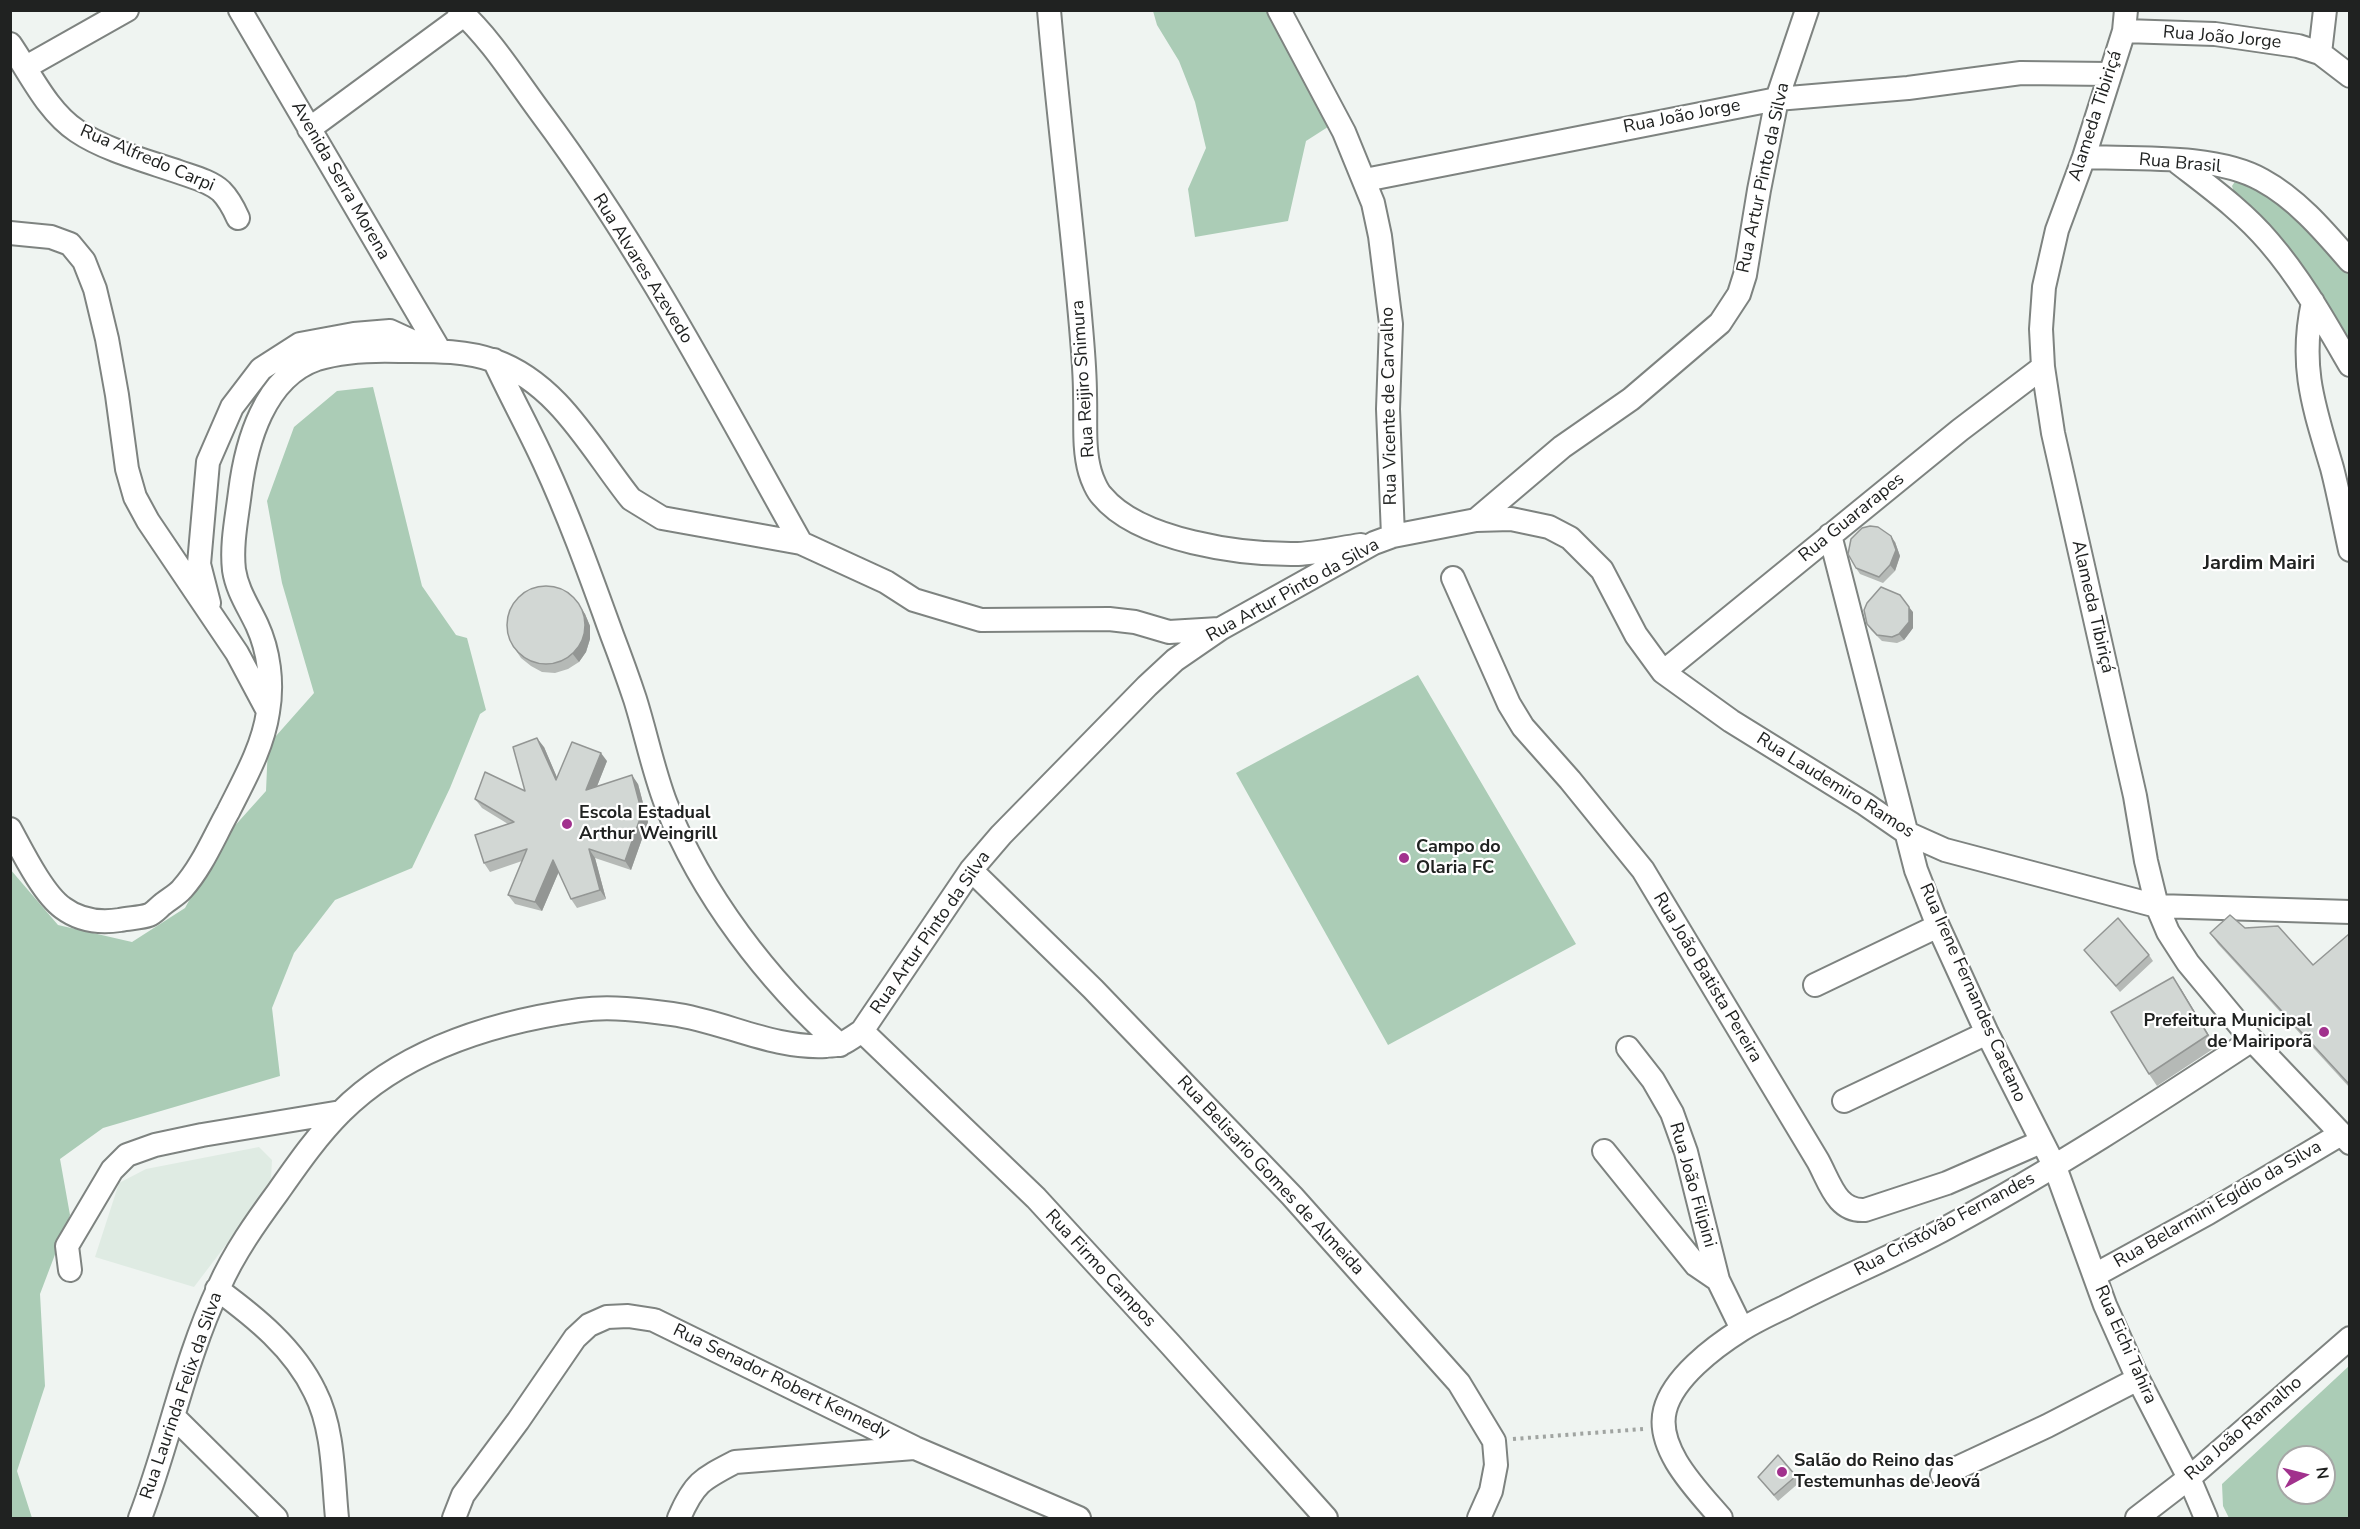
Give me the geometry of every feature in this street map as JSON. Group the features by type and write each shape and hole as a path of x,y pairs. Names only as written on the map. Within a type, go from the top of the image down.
{"street":[{"path":"26,67 127,10"},
{"name":"Avenida Serra Morena","path":"240,10 438,351"},
{"name":"Rua Reijiro Shimura","path":"1049,10 1079,306 1085,376 1086,436 1090,472 1101,495 1117,510 1149,529 1202,545 1254,554 1300,554 1384,540"},
{"name":"Rua Vicente de Carvalho","path":"1279,10 1344,132 1373,203 1380,236 1391,324 1384,540"},
{"name":"Rua Artur Pinto da Silva","path":"862,1031 971,870 1000,835 1146,686 1175,660 1220,629 1384,540 1476,520 1562,447 1631,399 1719,323 1739,294 1745,275 1777,99 1807,10"},
{"path":"2325,10 2320,53 2349,76"},
{"path":"309,129 461,13"},
{"name":"Rua Alvares Azevedo","path":"461,13 492,47 561,140 650,276 801,543"},
{"name":"Rua João Jorge","path":"2125,21 2298,46 2320,53"},
{"name":"Alameda Tibiriçá","path":"2125,21 2084,157 2056,230 2044,287 2041,329 2043,368 2053,433 2135,796 2146,861 2157,906 2168,932 2188,963 2252,1040 2345,1139"},
{"name":"Rua Alfredo Carpi","path":"10,44 57,114 77,131 116,150 205,181 220,190 232,205 238,218"},
{"name":"Rua João Jorge","path":"1365,180 1777,99 1908,88 2021,73 2109,74"},
{"name":"Rua Brasil","path":"2084,157 2212,164 2235,169 2261,179 2289,199 2322,230 2349,261"},
{"path":"2176,161 2226,200 2269,241 2313,302 2349,365"},
{"path":"10,233 61,240 70,244 84,261 95,289 107,339 127,469 135,497 148,521 237,653 268,712"},
{"path":"2313,302 2307,331 2309,382 2317,421 2341,466 2349,550"},
{"path":"213,619 199,564 208,462 232,407 261,369 300,344 354,334 390,331 438,351"},
{"path":"10,829 38,879 61,908 86,920 112,921 150,914 182,889 203,858 257,752 268,712 270,678 267,650 242,599 234,570 234,539 243,468 253,433 268,400 287,377 315,360 354,351 438,351 494,360 529,379 553,397 567,412 631,499 645,509 662,518 801,543 886,582 914,600 981,620 1109,619 1135,622 1169,632 1220,629"},
{"path":"494,360 545,464 586,568 635,700 666,803 683,843 705,884 746,942 814,1022 840,1045"},
{"name":"Rua Guararapes","path":"1663,672 1960,430 2043,368"},
{"name":"Rua Laudemiro Ramos","path":"1476,520 1511,519 1550,527 1570,538 1602,570 1636,635 1663,672 1723,716 1865,804 1906,833 1945,850 2157,906 2349,912"},
{"name":"Rua Irene Fernandes Caetano","path":"1830,535 1916,870 1938,926 1987,1033 2055,1167"},
{"name":"Rua João Batista Pereira","path":"1453,578 1509,704 1522,727 1577,788 1643,870 1818,1161 1839,1201 1853,1211 1866,1210 1947,1183 2041,1142"},
{"name":"Rua Belisario Gomes de Almeida","path":"971,870 1093,989 1292,1196 1459,1383 1494,1441 1496,1465 1491,1491 1479,1518"},
{"path":"1815,985 1938,926"},
{"name":"Rua Laurinda Felix da Silva","path":"140,1518 199,1339 218,1289 249,1232 300,1161 341,1112 401,1065 443,1045 486,1030 582,1009 636,1009 685,1016 762,1038 808,1047 840,1045 862,1031"},
{"name":"Rua Firmo Campos","path":"862,1031 1036,1198 1326,1518"},
{"path":"1844,1101 1987,1033"},
{"name":"Rua Cristóvão Fernandes","path":"1662,1427 1665,1409 1675,1390 1700,1359 1742,1329 1946,1228 2055,1167 2252,1040"},
{"name":"Rua João Filipini","path":"1628,1048 1653,1080 1672,1113 1686,1152 1718,1280 1742,1329"},
{"path":"70,1270 68,1246 112,1170 127,1155 155,1144 341,1112"},
{"name":"Rua Belarmini Egídio da Silva","path":"2095,1275 2345,1139"},
{"path":"1604,1151 1696,1265 1718,1280"},
{"name":"Rua Eichi Tahira","path":"2055,1167 2105,1305 2138,1379 2206,1518"},
{"path":"218,1289 255,1317 277,1339 297,1363 316,1392 328,1440 337,1518"},
{"name":"Rua Senador Robert Kennedy","path":"454,1518 463,1495 518,1421 574,1338 589,1325 598,1321 608,1317 628,1316 654,1320 915,1448 1079,1518"},
{"name":"Rua João Ramalho","path":"2137,1518 2188,1478 2349,1338"},
{"path":"1942,1475 2047,1426 2138,1379"},
{"path":"174,1417 276,1518"},
{"path":"1662,1427 1678,1467 1721,1518"},
{"path":"679,1518 690,1493 709,1476 735,1462 915,1448"}],"path":[{"path":"1494,1441 1662,1427"}],"shaded area":[{"path":"259,1147 272,1160 271,1179 238,1229 194,1287 95,1257 119,1183 146,1169"}],"green space":[{"path":"1153,11 1274,11 1331,125 1306,141 1288,221 1195,237 1188,189 1206,148 1195,102 1179,61 1157,25"},
{"path":"2236,180 2267,189 2323,240 2349,273 2349,342 2303,269 2249,206 2235,195 2232,186"},
{"path":"373,387 422,586 456,635 467,638 486,710 480,714 450,788 412,868 335,900 294,953 272,1008 280,1076 103,1128 60,1159 70,1215 40,1294 45,1386 17,1471 32,1518 10,1518 10,869 58,925 132,942 185,908 222,840 266,791 268,745 314,693 282,583 267,501 294,427 337,391"},
{"name":"Campo do Olaria FC","path":"1418,675 1576,944 1388,1045 1236,773"},
{"path":"2349,1366 2349,1518 2229,1518 2223,1506 2222,1484"}],"building":[{"path":"1878,527 1891,536 1896,550 1890,565 1879,577 1856,568 1848,554 1851,539 1862,528"},
{"path":"546,586 561,589 573,598 582,610 585,625 582,640 573,652 561,661 546,664 531,661 519,652 510,640 507,625 510,610 519,598 531,589"},
{"path":"1881,587 1900,595 1909,607 1909,622 1899,634 1892,637 1877,635 1867,624 1864,610"},
{"name":"Escola Estadual Arthur Weingrill","path":"537,738 556,780 572,742 601,753 586,790 632,775 642,813 625,861 589,849 600,890 571,899 553,860 535,902 508,895 527,849 484,863 475,835 514,822 475,799 485,772 525,791 513,747"},
{"name":"Prefeitura Municipal de Mairiporã","path":"2230,915 2245,928 2278,926 2313,965 2349,934 2349,1084 2210,933"},
{"path":"2118,918 2149,955 2116,986 2084,950"},
{"path":"2173,977 2208,1035 2149,1074 2111,1012"},
{"name":"Salão do Reino das Testemunhas de Jeová","path":"1778,1455 1796,1476 1774,1495 1758,1477"}],"place":[{"name":"Escola Estadual Arthur Weingrill","path":"567,824"},
{"name":"Campo do Olaria FC","path":"1404,858"},
{"name":"Prefeitura Municipal de Mairiporã","path":"2324,1032"},
{"name":"Salão do Reino das Testemunhas de Jeová","path":"1782,1472"}],"district":[{"name":"Jardim Mairi","path":"2259,564"}]}
